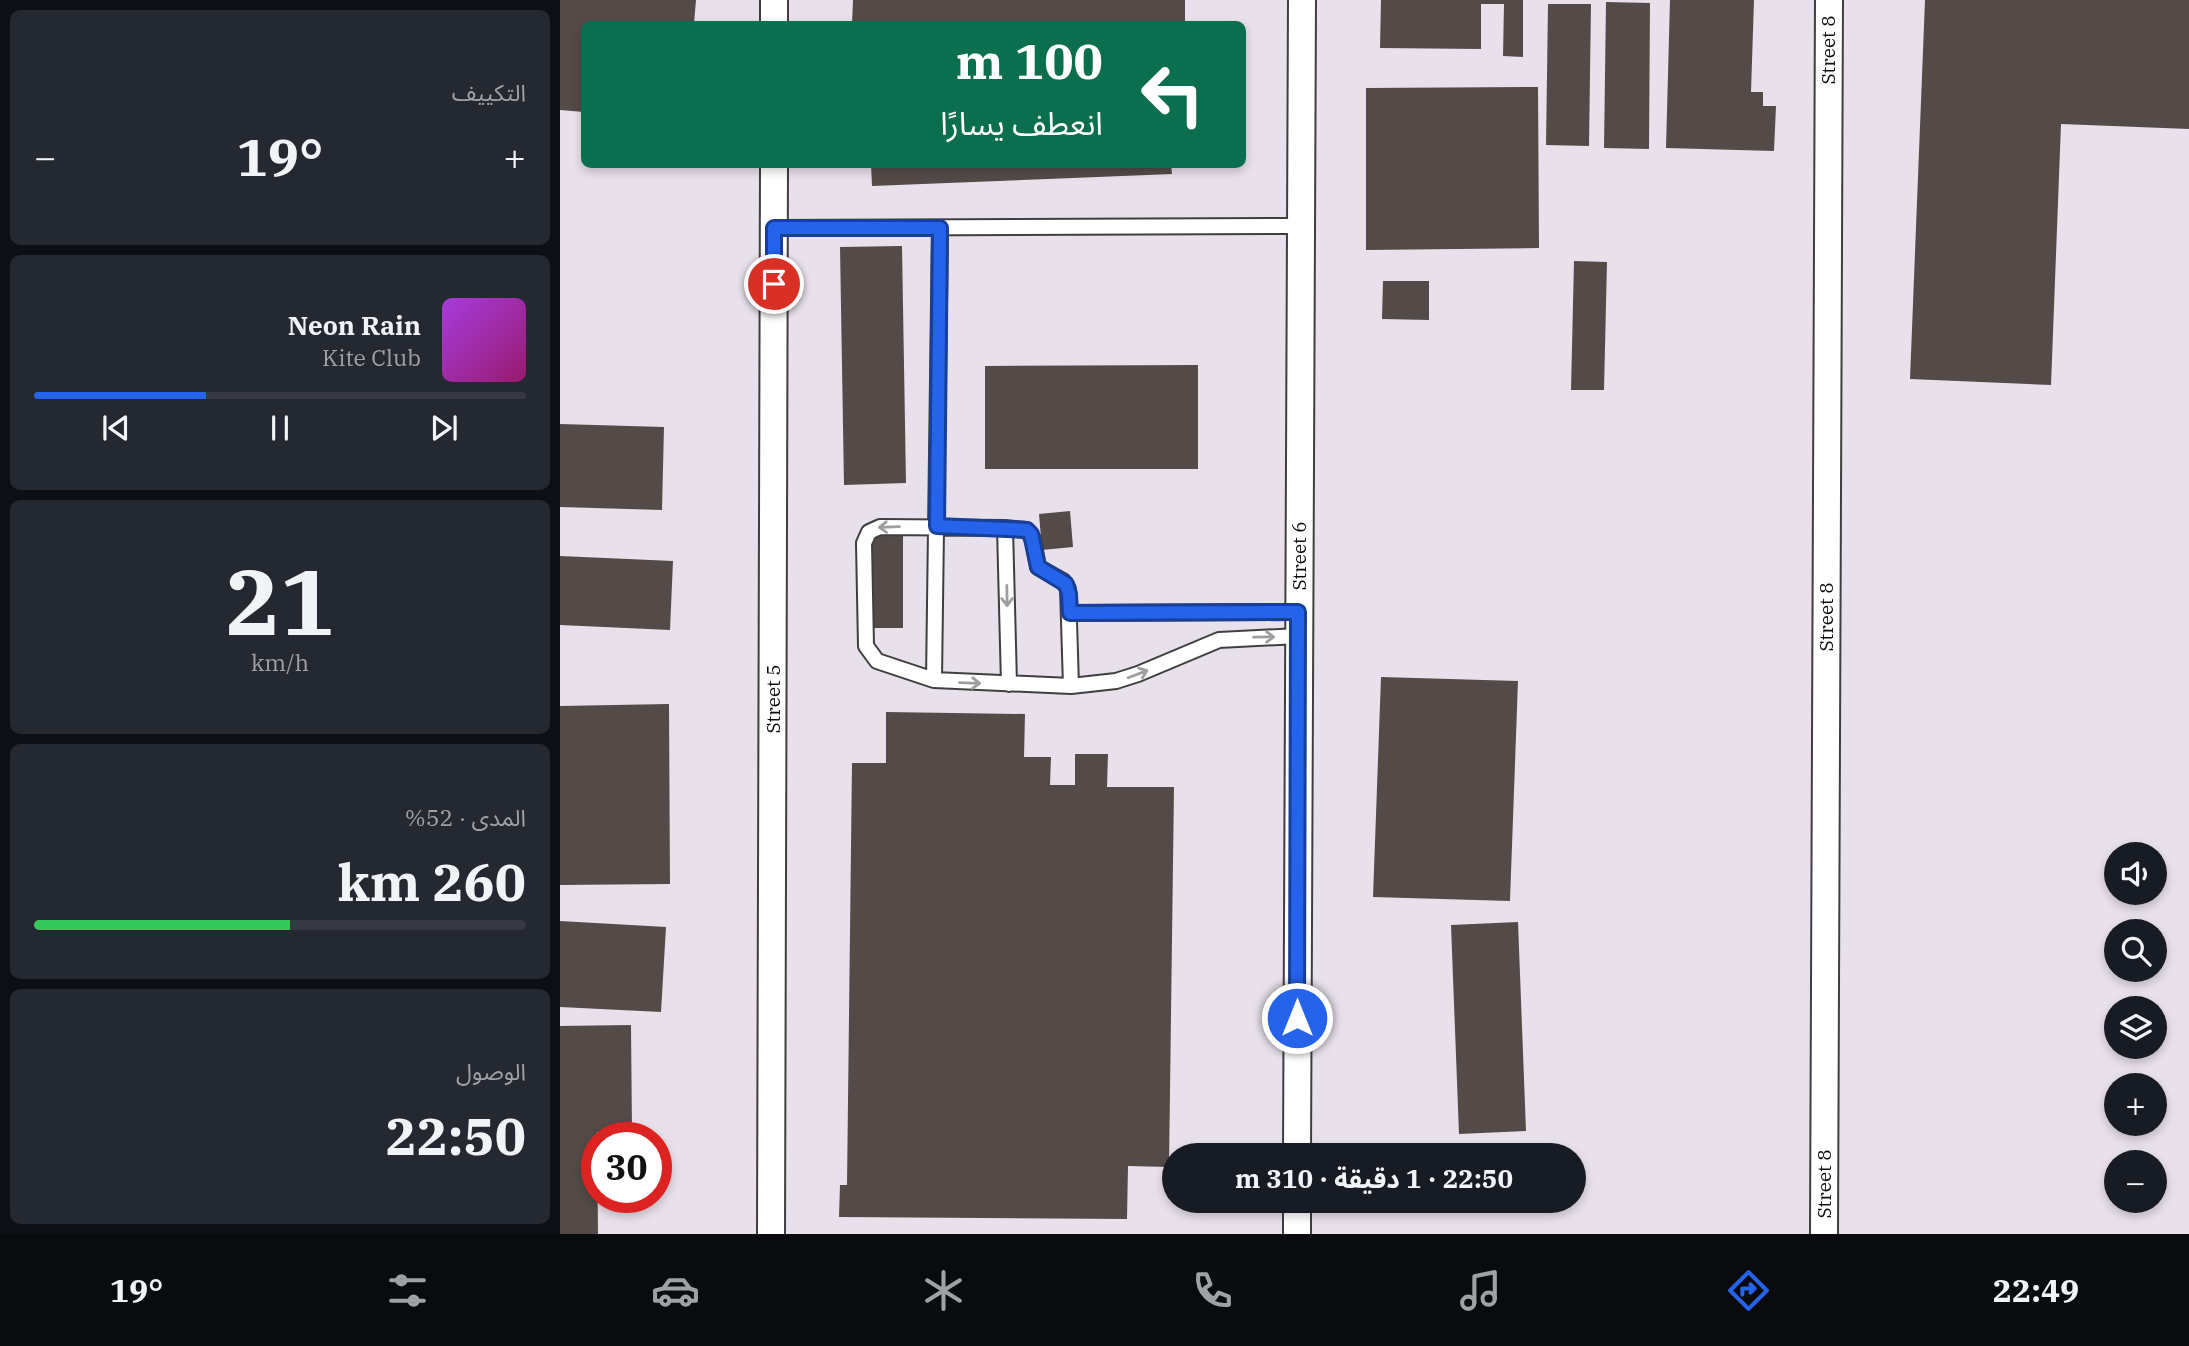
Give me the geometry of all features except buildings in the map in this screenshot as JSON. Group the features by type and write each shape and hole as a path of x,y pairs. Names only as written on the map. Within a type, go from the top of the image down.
{"street":[{"path":"774,0 774,21"},
{"name":"Street 6","path":"1297,1143 1302,0"},
{"name":"Street 8","path":"1824,1234 1829,0"},
{"name":"Street 5","path":"772,1234 774,168"},
{"path":"1297,1213 1297,1234"}],"lane":[{"path":"774,228 1300,226"},
{"path":"934,680 940,228"},
{"path":"1071,686 1069,594 1066,584 1038,567 1031,534 1021,529 937,526 880,527 869,532 864,543 866,646 877,661 934,680 1071,686 1127,678 1219,640 1298,624"},
{"path":"1005,528 1009,684"},
{"path":"1070,613 1298,624"}],"shaded area":[{"path":"560,0 2189,0 2189,1234 560,1234"}],"route":[{"path":"774,284 774,228 940,228 937,526 1027,530 1031,534 1038,567 1066,584 1070,613 1298,612 1297,1018"}]}
